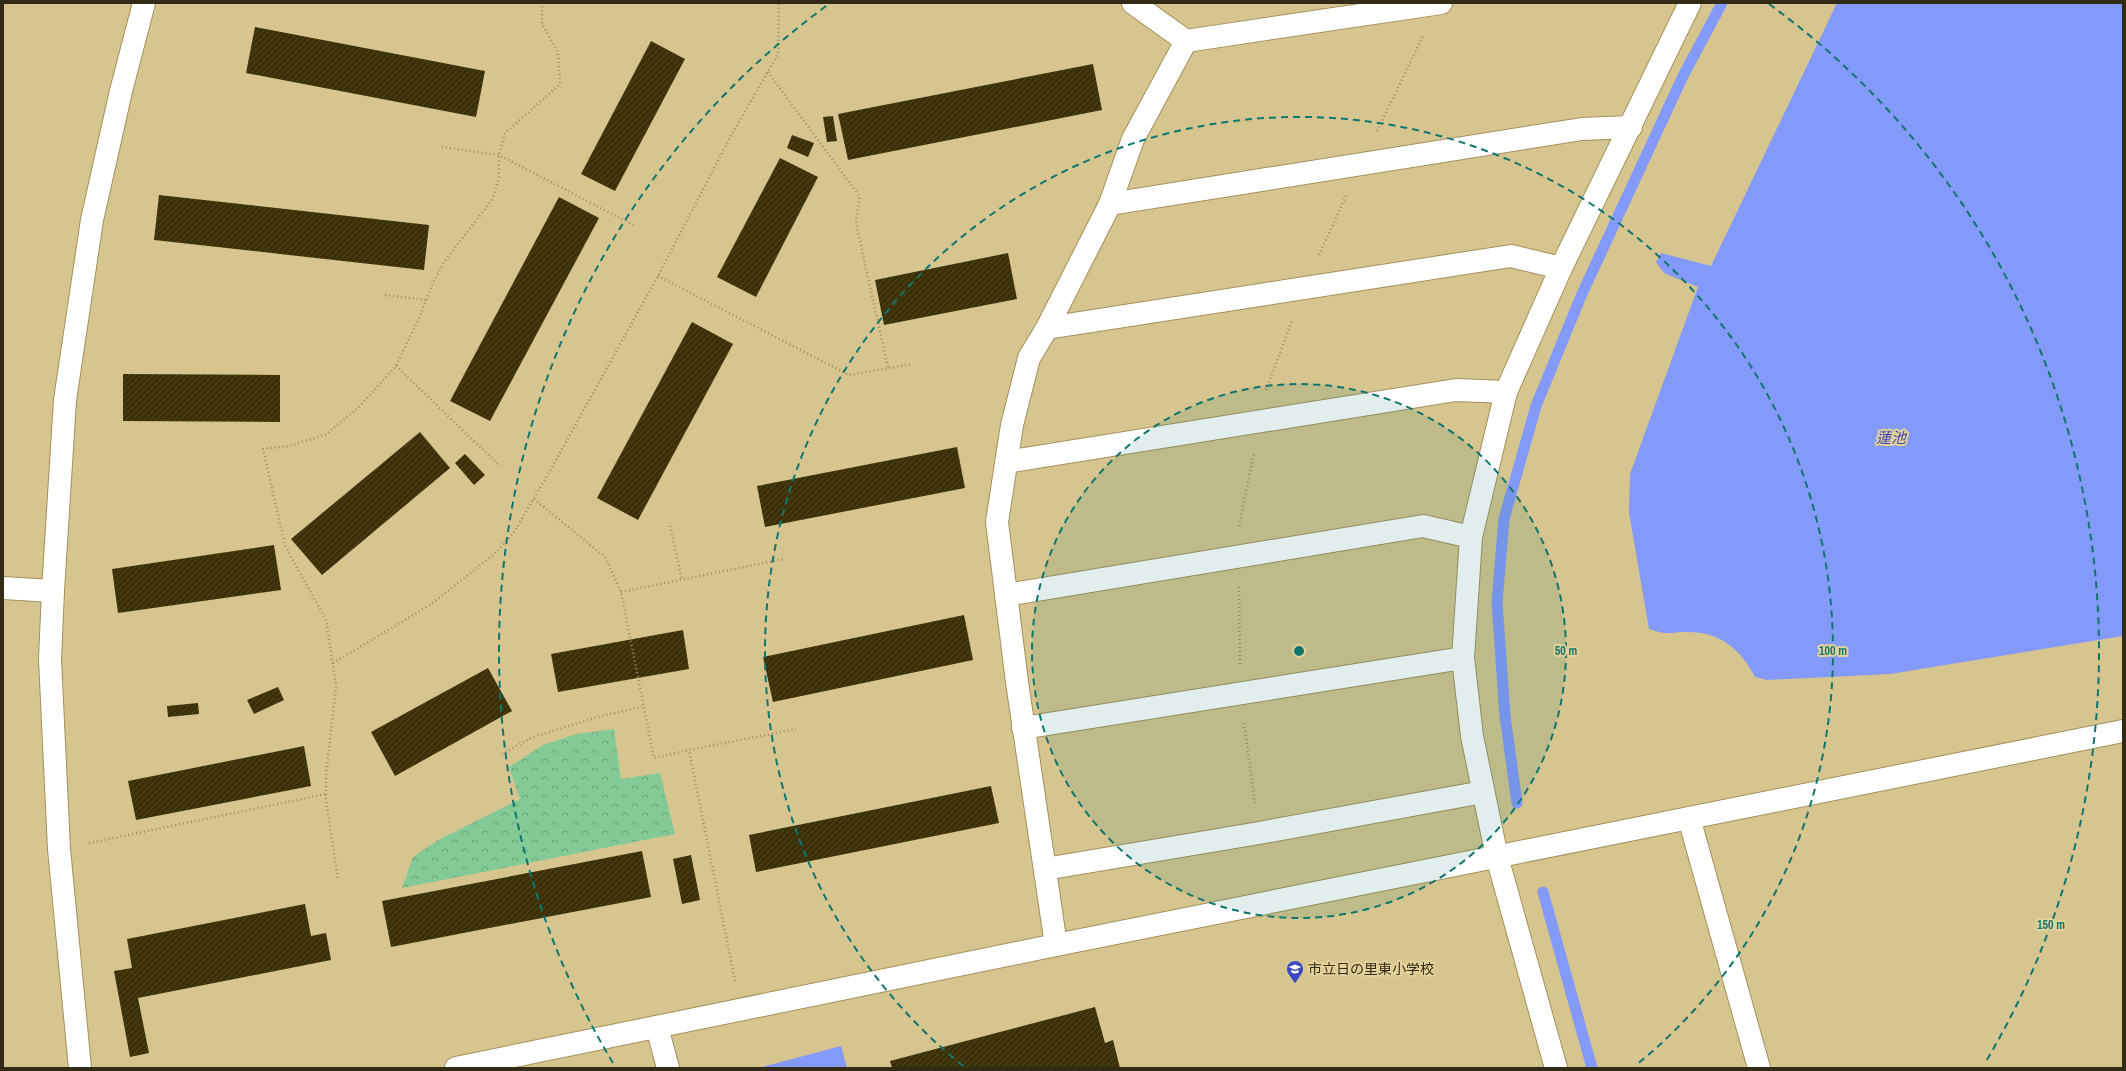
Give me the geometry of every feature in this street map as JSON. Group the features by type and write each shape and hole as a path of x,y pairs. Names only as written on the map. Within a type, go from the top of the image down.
{"street":[{"path":"80,1068 58,849 50,659 53,591 65,400 91,228 121,91 144,3"},
{"path":"1133,3 1186,41 1440,3"},
{"path":"1556,1068 1498,857 1482,792 1472,736 1463,658 1471,537 1506,392 1561,268 1631,127 1690,3"},
{"path":"1056,945 1023,728 997,522 1012,425 1029,358 1047,328 1110,204 1133,139 1186,41"},
{"path":"1110,204 1582,129 1631,127"},
{"path":"1047,328 1511,256 1561,268"},
{"path":"1006,462 1456,390 1506,392"},
{"path":"1006,595 1423,526 1471,537"},
{"path":"3,588 53,591"},
{"path":"1023,728 1463,658"},
{"path":"456,1068 1056,945 2123,731"},
{"path":"1045,869 1259,833 1482,792"},
{"path":"1689,818 1759,1068"},
{"path":"657,1027 668,1068"}],"path":[{"path":"338,878 326,794 326,775 336,686 326,620 285,546 263,449 288,446 325,435 358,408 396,366 444,262 492,200 498,178 499,155 505,133 560,84 558,52 542,24 542,3"},
{"path":"333,663 430,605 493,555 513,534 658,276 732,134 778,54 779,3"},
{"path":"1239,557 1240,522 1258,421 1304,288 1361,164 1440,3"},
{"path":"768,72 860,197 856,223 888,368"},
{"path":"442,147 499,155 633,225"},
{"path":"658,276 849,375 912,364"},
{"path":"385,295 426,300"},
{"path":"396,366 500,466"},
{"path":"534,499 605,557 621,592 642,707 654,758 796,729"},
{"path":"670,526 682,580"},
{"path":"621,592 783,559"},
{"path":"502,754 531,738 597,717 642,707"},
{"path":"689,750 740,1009"},
{"path":"58,849 326,794"}],"green space":[{"path":"614,729 621,779 660,773 675,834 402,888 413,857 438,840 520,799 509,767 543,745 577,734"}],"water":[{"name":"蓮池","path":"1837,3 2123,3 2123,636 1890,674 1767,680 1755,677 1736,651 1729,644 1720,639 1700,633 1665,633 1649,629 1629,513 1630,474 1698,287 1664,273 1656,262 1661,253 1711,266"},
{"path":"841,1046 847,1068 758,1068"}],"building":[{"path":"255,27 485,71 476,117 246,73"},
{"path":"651,41 685,59 615,191 581,174"},
{"path":"1093,64 1102,110 848,160 838,114"},
{"path":"833,116 837,141 827,142 823,117"},
{"path":"792,135 814,143 808,157 787,148"},
{"path":"780,158 818,177 756,297 717,277"},
{"path":"159,195 429,225 424,270 154,240"},
{"path":"559,197 599,218 490,421 450,401"},
{"path":"1008,253 1017,299 884,325 875,280"},
{"path":"692,322 733,344 638,520 597,498"},
{"path":"123,374 280,375 280,422 123,421"},
{"path":"420,432 450,468 322,575 291,539"},
{"path":"957,447 965,488 765,527 757,486"},
{"path":"465,454 485,475 474,485 455,463"},
{"path":"274,545 281,590 118,613 112,569"},
{"path":"964,615 973,660 773,702 763,657"},
{"path":"683,630 689,669 558,692 551,654"},
{"path":"488,668 512,711 395,776 371,732"},
{"path":"278,687 284,700 254,714 247,700"},
{"path":"198,703 199,714 168,717 167,706"},
{"path":"304,746 311,786 136,820 128,781"},
{"path":"991,786 999,823 756,872 749,835"},
{"path":"642,851 651,897 391,947 382,901"},
{"path":"691,855 700,900 682,904 673,859"},
{"path":"305,904 311,936 326,933 331,960 138,998 149,1053 130,1057 114,971 132,968 127,939"},
{"path":"1095,1007 1105,1043 1113,1040 1120,1068 892,1068 890,1061"}],"waterway":[{"path":"1517,803 1505,716 1497,602 1504,519 1536,406 1581,296 1683,76 1722,3"},
{"path":"1543,892 1592,1068"}],"place":[{"name":"市立日の里東小学校","path":"1295,984"}]}
